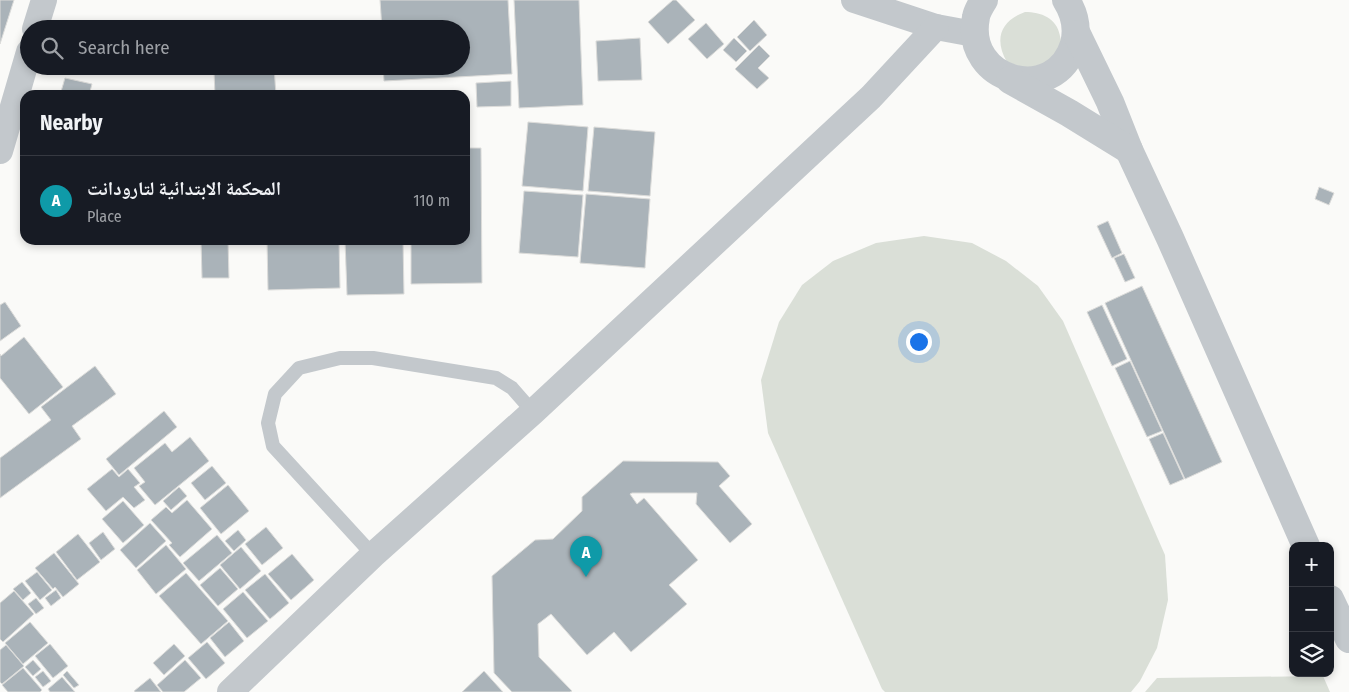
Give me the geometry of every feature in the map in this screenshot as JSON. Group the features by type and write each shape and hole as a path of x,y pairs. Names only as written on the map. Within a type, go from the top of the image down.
{"street":[{"path":"38,20 44,0"},
{"path":"854,0 936,27 974,34"},
{"path":"984,0 976,15 974,34 979,52 989,66 1128,150"},
{"path":"1005,77 1024,82 1043,78 1060,68 1071,53 1076,34 1075,17 1067,0"},
{"path":"230,692 373,555 533,412 872,97 936,27"},
{"path":"1076,34 1110,102 1128,150 1174,247 1304,542"},
{"path":"0,151 22,75"},
{"path":"1334,607 1349,639"}],"lane":[{"path":"373,555 273,446 268,423 275,394 300,368 340,358 373,358 496,378 512,388 533,412"}],"shaded area":[{"path":"1025,12 1037,13 1052,20 1056,25 1060,38 1060,51 1036,72 1007,62 1001,46 1000,39 1005,26"},
{"path":"924,236 972,243 1006,261 1038,286 1063,321 1165,555 1168,600 1157,648 1140,681 1131,692 885,692 882,689 768,433 761,380 779,322 802,285 833,261 876,243"},
{"path":"1323,677 1330,692 1145,692 1157,678"}],"building":[{"path":"0,0 14,0 0,44"},
{"path":"380,0 508,0 512,74 384,81 384,75 470,75 470,20 381,20"},
{"path":"514,0 579,0 583,105 519,108"},
{"path":"673,0 676,0 695,20 668,44 648,22"},
{"path":"754,20 767,35 750,51 737,37"},
{"path":"706,23 724,44 707,59 688,39"},
{"path":"640,38 642,80 598,81 596,41"},
{"path":"734,38 747,51 736,62 723,50"},
{"path":"759,45 770,56 758,68 769,78 757,89 735,69"},
{"path":"214,75 275,75 276,90 215,90"},
{"path":"65,78 92,84 90,90 61,90"},
{"path":"511,81 511,106 477,107 476,83"},
{"path":"528,122 588,127 583,191 522,186"},
{"path":"594,127 655,132 650,196 588,191"},
{"path":"470,148 481,148 482,283 411,284 411,245 470,245"},
{"path":"1319,187 1334,193 1329,205 1315,199"},
{"path":"524,191 583,195 578,257 519,253"},
{"path":"586,194 650,199 645,268 580,263"},
{"path":"1108,221 1122,253 1112,258 1097,226"},
{"path":"201,245 228,245 229,278 202,278"},
{"path":"267,245 339,245 340,288 268,290"},
{"path":"345,245 403,245 404,294 347,295"},
{"path":"1124,254 1135,278 1125,282 1114,258"},
{"path":"1142,286 1222,462 1185,479 1105,303"},
{"path":"5,302 21,326 0,341 0,305"},
{"path":"1102,305 1127,359 1112,366 1087,312"},
{"path":"24,337 63,387 29,414 0,378 0,354 1,356"},
{"path":"1130,361 1162,431 1147,437 1115,368"},
{"path":"95,366 116,394 72,426 81,439 0,498 0,458 51,420 41,407"},
{"path":"164,411 177,427 119,475 106,459"},
{"path":"1163,433 1184,479 1170,485 1149,439"},
{"path":"190,437 209,461 155,505 139,486 145,482 134,468 165,443 172,452"},
{"path":"623,461 718,462 730,476 719,486 752,524 730,543 696,504 697,493 630,494 637,504 644,498 698,560 669,585 687,604 631,652 614,632 587,655 551,614 538,624 539,657 572,691 512,692 494,673 492,576 535,540 553,539 582,511 582,497"},
{"path":"212,466 226,483 205,500 191,483"},
{"path":"112,469 119,477 128,469 140,483 134,487 145,500 134,508 123,497 106,511 87,489"},
{"path":"228,485 249,511 221,534 200,508"},
{"path":"179,487 187,496 171,510 163,501"},
{"path":"187,500 212,529 180,557 169,545 172,543 151,520 166,507 172,513"},
{"path":"123,501 144,525 123,543 102,519"},
{"path":"150,523 166,541 136,568 120,550"},
{"path":"266,527 283,548 262,565 245,544"},
{"path":"238,530 246,540 234,551 225,541"},
{"path":"103,532 115,549 101,560 89,543"},
{"path":"78,534 100,562 77,580 56,552"},
{"path":"217,535 232,553 199,581 183,563"},
{"path":"166,545 186,569 156,594 137,570"},
{"path":"241,547 261,571 240,589 220,565"},
{"path":"54,553 79,584 63,597 55,587 53,589 35,568"},
{"path":"292,554 314,580 291,600 268,574"},
{"path":"220,568 238,589 218,606 200,585"},
{"path":"37,572 52,590 40,600 25,581"},
{"path":"186,573 228,621 201,644 159,596"},
{"path":"265,574 289,603 270,619 245,590"},
{"path":"22,582 31,593 23,600 13,589"},
{"path":"56,590 61,598 51,606 45,598"},
{"path":"14,591 34,614 3,642 0,639 0,603"},
{"path":"243,592 268,621 247,638 223,609"},
{"path":"36,598 44,608 36,614 28,604"},
{"path":"30,622 48,643 23,664 5,643"},
{"path":"229,622 244,641 225,657 210,638"},
{"path":"207,642 225,663 206,679 188,658"},
{"path":"50,644 68,666 53,678 35,656"},
{"path":"174,644 185,656 164,675 153,663"},
{"path":"6,645 24,666 2,684 0,682 0,650"},
{"path":"33,660 41,669 33,676 25,667"},
{"path":"185,660 201,678 184,692 163,692 157,685"},
{"path":"23,668 42,690 40,692 8,692 2,685"},
{"path":"43,671 51,681 43,687 35,677"},
{"path":"67,671 79,685 74,688 63,675"},
{"path":"484,671 503,692 462,692"},
{"path":"62,677 75,692 50,692 48,689"},
{"path":"150,678 161,692 134,691"}],"place":[{"name":"المحكمة الابتدائية لتارودانت","path":"586,577"}]}
